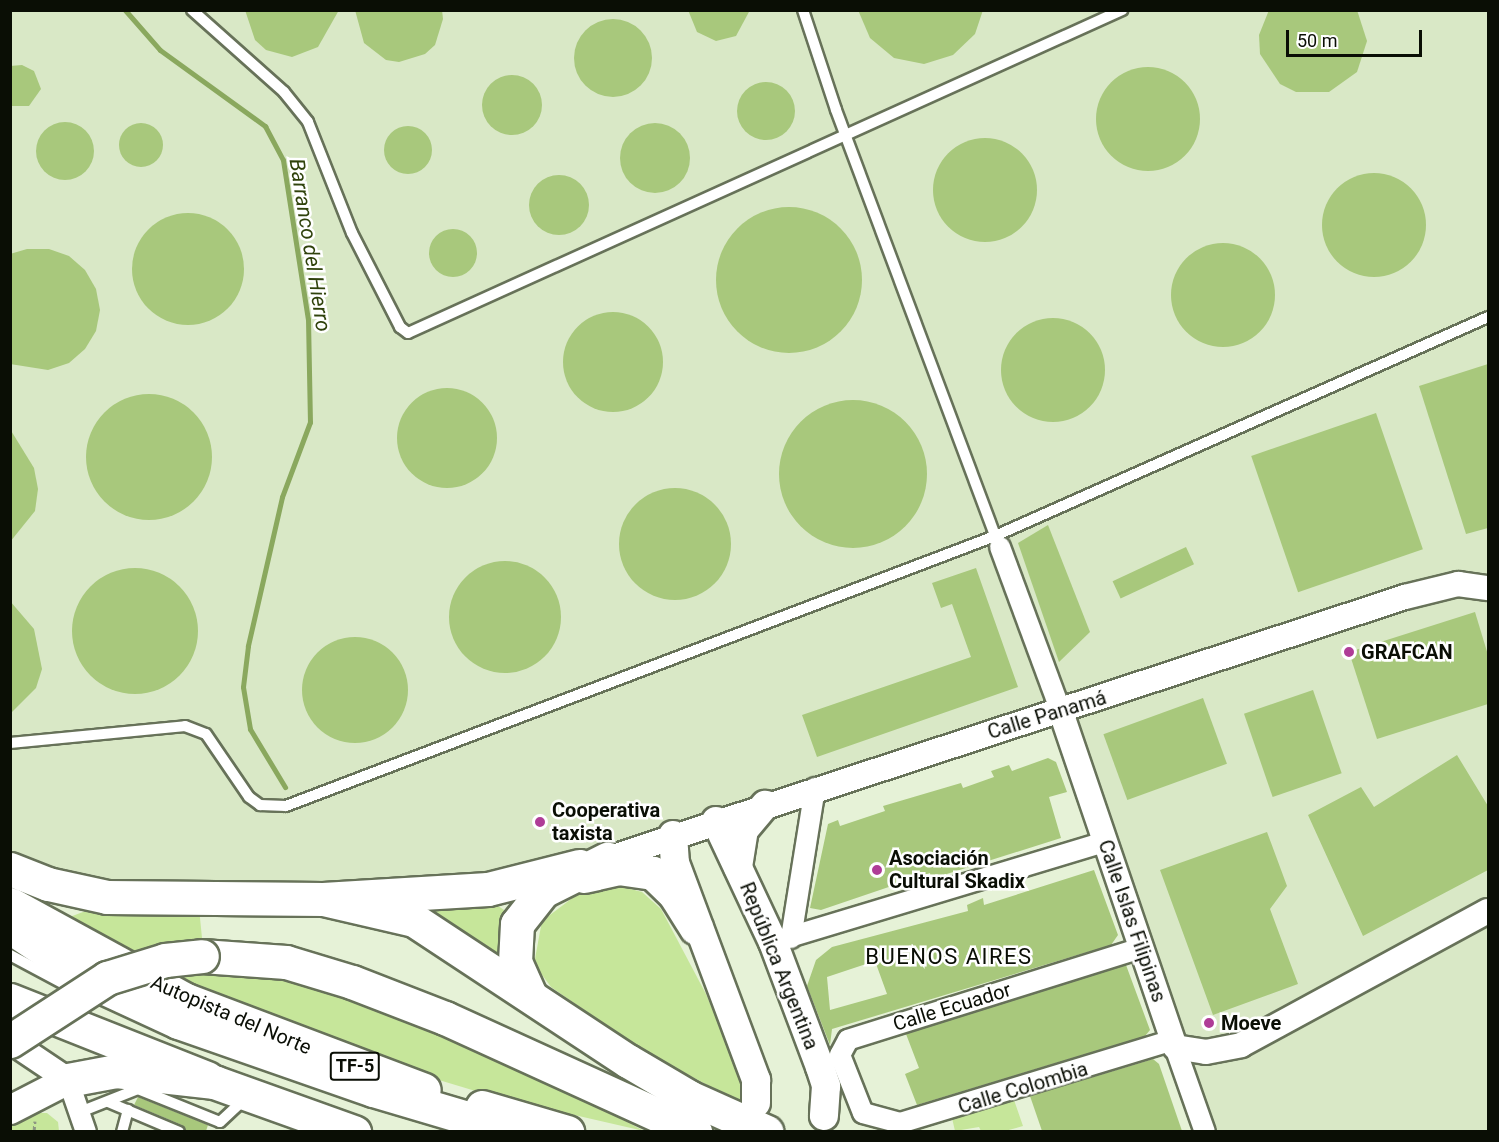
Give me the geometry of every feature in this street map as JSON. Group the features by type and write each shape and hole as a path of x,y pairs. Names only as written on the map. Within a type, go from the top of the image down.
{"highway":[{"path":"517,924 543,891 574,878 607,859"},
{"path":"10,869 48,884 107,897 323,899 488,890 607,859"},
{"path":"574,878 618,868 653,873 674,893 696,928"},
{"path":"488,890 500,895 517,924 515,962 529,993"},
{"path":"323,899 414,920 679,1091 762,1117"},
{"name":"Autopista del Norte","path":"10,904 103,958 229,1018 456,1100 567,1131"},
{"path":"10,927 94,982 178,1022 373,1090 515,1131"},
{"path":"10,1041 107,978 165,960 202,956 285,962 352,982 445,1018 695,1131"},
{"path":"10,1000 214,1082 354,1131"},
{"path":"68,1080 116,1071 214,1082"}],"main road":[{"path":"738,867 744,830 765,805"},
{"name":"República Argentina","path":"716,821 738,867 782,940 826,1086 824,1116"},
{"path":"674,835 675,863 696,928 756,1080 762,1117"},
{"path":"10,1110 68,1080"}],"street":[{"path":"998,541 1060,709"},
{"name":"Calle Panamá","path":"607,859 815,788 1436,588 1458,584 1488,588"},
{"name":"Calle Islas Filipinas","path":"1060,709 1205,1131"},
{"name":"República Argentina","path":"782,940 815,788"},
{"path":"782,940 1105,842"},
{"path":"1174,1044 1206,1052 1241,1046 1488,910"},
{"name":"Calle Ecuador","path":"871,1118 863,1113 840,1055 841,1046 848,1040 1142,948"},
{"path":"10,1041 68,1080 86,1131"},
{"name":"Calle Colombia","path":"871,1118 900,1123 923,1119 1174,1044"}],"lane":[{"path":"192,10 284,92 308,122 352,234 400,327 408,333 846,138 1122,10"},
{"path":"803,10 846,138 998,541"},
{"path":"10,743 185,726 206,734 249,797 260,805 286,806 998,541 1488,317"},
{"path":"10,955 101,1002"},
{"path":"131,1015 476,1131"},
{"path":"80,1112 138,1089 218,1127 249,1095"},
{"path":"108,1102 179,1131"},
{"path":"122,1131 128,1110"}],"shaded area":[{"path":"10,11 1488,11 1488,1131 1205,1131 1060,709 540,875 107,897 11,869"}],"green space":[{"path":"612,884 642,892 661,909 706,994 743,1083 746,1105 646,1053 551,987 534,964 542,921 583,890"},
{"path":"420,901 491,901 504,910 509,923 507,971 438,922"},
{"path":"199,908 202,938 126,952 67,918 83,912"},
{"path":"201,969 298,980 348,997 538,1074 644,1131 492,1096 366,1058 169,976"},
{"path":"1014,1100 1023,1126 1005,1131 981,1131 979,1127 955,1131 952,1118"},
{"path":"25,1113 47,1113 58,1122 59,1131 11,1132 11,1121"}],"building":[{"path":"245,10 339,10 318,47 292,57 266,50 255,40"},
{"path":"355,10 442,10 443,19 435,45 425,54 399,62 386,60 364,43"},
{"path":"688,10 750,10 736,36 716,41 697,32"},
{"path":"858,10 983,10 975,34 953,55 924,64 894,58 870,38"},
{"path":"1269,10 1357,10 1367,41 1357,72 1329,92 1296,92 1280,84 1260,54 1259,35"},
{"path":"613,19 628,22 645,36 652,58 649,73 635,90 613,97 598,94 581,80 574,58 577,43 591,26"},
{"path":"22,65 34,71 41,89 29,106 10,106 10,66"},
{"path":"1148,67 1168,71 1185,82 1196,99 1200,119 1196,139 1185,156 1168,167 1148,171 1128,167 1111,156 1100,139 1096,119 1100,99 1111,82 1128,71"},
{"path":"512,75 529,80 537,88 542,105 537,122 529,130 512,135 495,130 487,122 482,105 487,88 495,80"},
{"path":"760,82 772,82 787,90 795,105 795,117 787,132 772,140 760,140 745,132 737,117 737,105 745,90"},
{"path":"59,122 71,122 86,130 94,145 94,157 86,172 71,180 59,180 44,172 36,157 36,145 44,130"},
{"path":"141,123 150,124 157,129 162,136 162,154 157,161 150,166 141,167 132,166 125,161 120,154 119,145 120,136 125,129 132,124"},
{"path":"648,123 662,123 675,129 684,138 690,151 688,171 680,183 662,193 648,193 635,187 626,178 620,165 620,151 626,138 635,129"},
{"path":"408,126 425,133 432,150 425,167 408,174 391,167 384,150 391,133"},
{"path":"985,138 1005,142 1014,147 1028,161 1033,170 1037,190 1033,210 1028,219 1014,233 1005,238 985,242 965,238 956,233 942,219 937,210 933,190 937,170 942,161 956,147 965,142"},
{"path":"1374,173 1394,177 1411,188 1422,205 1426,225 1422,245 1411,262 1394,273 1374,277 1354,273 1337,262 1326,245 1322,225 1326,205 1337,188 1354,177"},
{"path":"559,175 576,180 584,188 589,205 584,222 576,230 559,235 542,230 534,222 529,205 534,188 542,180"},
{"path":"789,207 803,208 817,213 830,219 841,228 850,239 856,252 861,266 861,294 856,308 850,321 841,332 830,341 817,347 803,352 789,353 775,352 761,347 748,341 737,332 728,321 722,308 717,294 716,280 717,266 722,252 728,239 737,228 748,219 761,213 775,208"},
{"path":"188,213 209,217 228,229 240,248 244,269 240,290 228,309 209,321 188,325 167,321 148,309 136,290 132,269 136,248 148,229 167,217"},
{"path":"448,229 458,229 473,239 477,253 476,262 467,273 458,277 448,277 433,267 429,258 429,248 439,233"},
{"path":"1223,243 1243,247 1260,258 1271,275 1275,295 1271,315 1260,332 1243,343 1223,347 1203,343 1186,332 1175,315 1171,295 1175,275 1186,258 1203,247"},
{"path":"27,249 49,249 69,256 85,270 96,289 100,310 96,331 85,349 69,363 48,370 10,364 10,254"},
{"path":"613,312 632,316 648,327 659,343 663,362 659,381 648,397 632,408 613,412 594,408 578,397 567,381 563,362 567,343 578,327 594,316"},
{"path":"1053,318 1073,322 1090,333 1101,350 1105,370 1101,390 1090,407 1073,418 1053,422 1033,418 1016,407 1005,390 1001,370 1005,350 1016,333 1033,322"},
{"path":"1488,364 1488,528 1466,534 1419,386"},
{"path":"447,388 466,392 482,403 493,419 497,438 493,457 482,473 466,484 447,488 428,484 412,473 401,457 397,438 401,419 412,403 428,392"},
{"path":"149,394 173,399 193,413 207,433 212,457 207,481 193,501 173,515 149,520 125,515 105,501 91,481 86,457 91,433 105,413 125,399"},
{"path":"853,400 867,401 881,406 894,412 905,422 915,433 921,446 926,460 926,488 921,502 915,515 905,526 894,536 881,542 867,547 853,548 839,547 825,542 812,536 801,526 791,515 785,502 780,488 779,474 780,460 785,446 791,433 801,422 812,412 825,406 839,401"},
{"path":"1376,413 1423,549 1298,592 1251,456"},
{"path":"10,429 34,468 38,489 35,511 10,542"},
{"path":"675,488 696,492 715,504 727,523 731,544 727,565 715,584 696,596 675,600 654,596 635,584 623,565 619,544 623,523 635,504 654,492"},
{"path":"1048,525 1090,632 1059,662 1018,543"},
{"path":"1186,547 1194,564 1121,598 1113,581"},
{"path":"505,561 526,565 545,577 557,596 561,617 557,638 545,657 526,669 505,673 484,669 465,657 453,638 449,617 453,596 465,577 484,565"},
{"path":"135,568 159,573 179,587 193,607 198,631 193,655 179,675 159,689 135,694 111,689 91,675 77,655 72,631 77,607 91,587 111,573"},
{"path":"976,568 1018,687 817,757 802,715 971,657 952,604 941,608 932,583"},
{"path":"10,601 34,629 42,669 36,688 10,714"},
{"path":"1475,612 1488,655 1488,704 1377,739 1349,652"},
{"path":"355,637 375,641 392,653 404,670 408,690 404,710 392,727 375,739 355,743 335,739 318,727 306,710 302,690 306,670 318,653 335,641"},
{"path":"1313,690 1342,773 1273,797 1244,714"},
{"path":"1203,698 1227,764 1127,800 1103,734"},
{"path":"1457,755 1488,806 1488,870 1363,936 1308,815 1361,787 1374,807"},
{"path":"1048,758 1056,762 1067,792 1049,797 1061,838 931,879 930,873 821,910 810,908 828,824 838,820 840,826 885,811 883,806 961,783 963,788 994,777 991,771 1009,765 1012,771"},
{"path":"1267,832 1287,886 1270,909 1298,984 1213,1015 1160,870"},
{"path":"1094,870 1118,935 1111,945 832,1029 830,1045 807,986 816,960 832,947 968,911 967,905 983,898 984,905","holes":["875,961 887,994 830,1010 827,977"]},
{"path":"1126,965 1150,1030 1145,1036 917,1105 905,1074 919,1068 906,1034"},
{"path":"1153,1059 1159,1064 1182,1131 1042,1131 1030,1096"},
{"path":"138,1097 208,1125 206,1131 186,1131 182,1125 134,1105"}],"waterway":[{"name":"Barranco del Hierro","path":"125,10 160,50 265,126 283,160 308,319 310,422 282,497 248,646 243,687 250,729 285,787"}],"place":[{"name":"GRAFCAN","path":"1349,652"},
{"name":"Cooperativa taxista","path":"540,822"},
{"name":"Asociación Cultural Skadix","path":"877,870"},
{"name":"Moeve","path":"1209,1023"}],"district":[{"name":"BUENOS AIRES","path":"949,957"}]}
